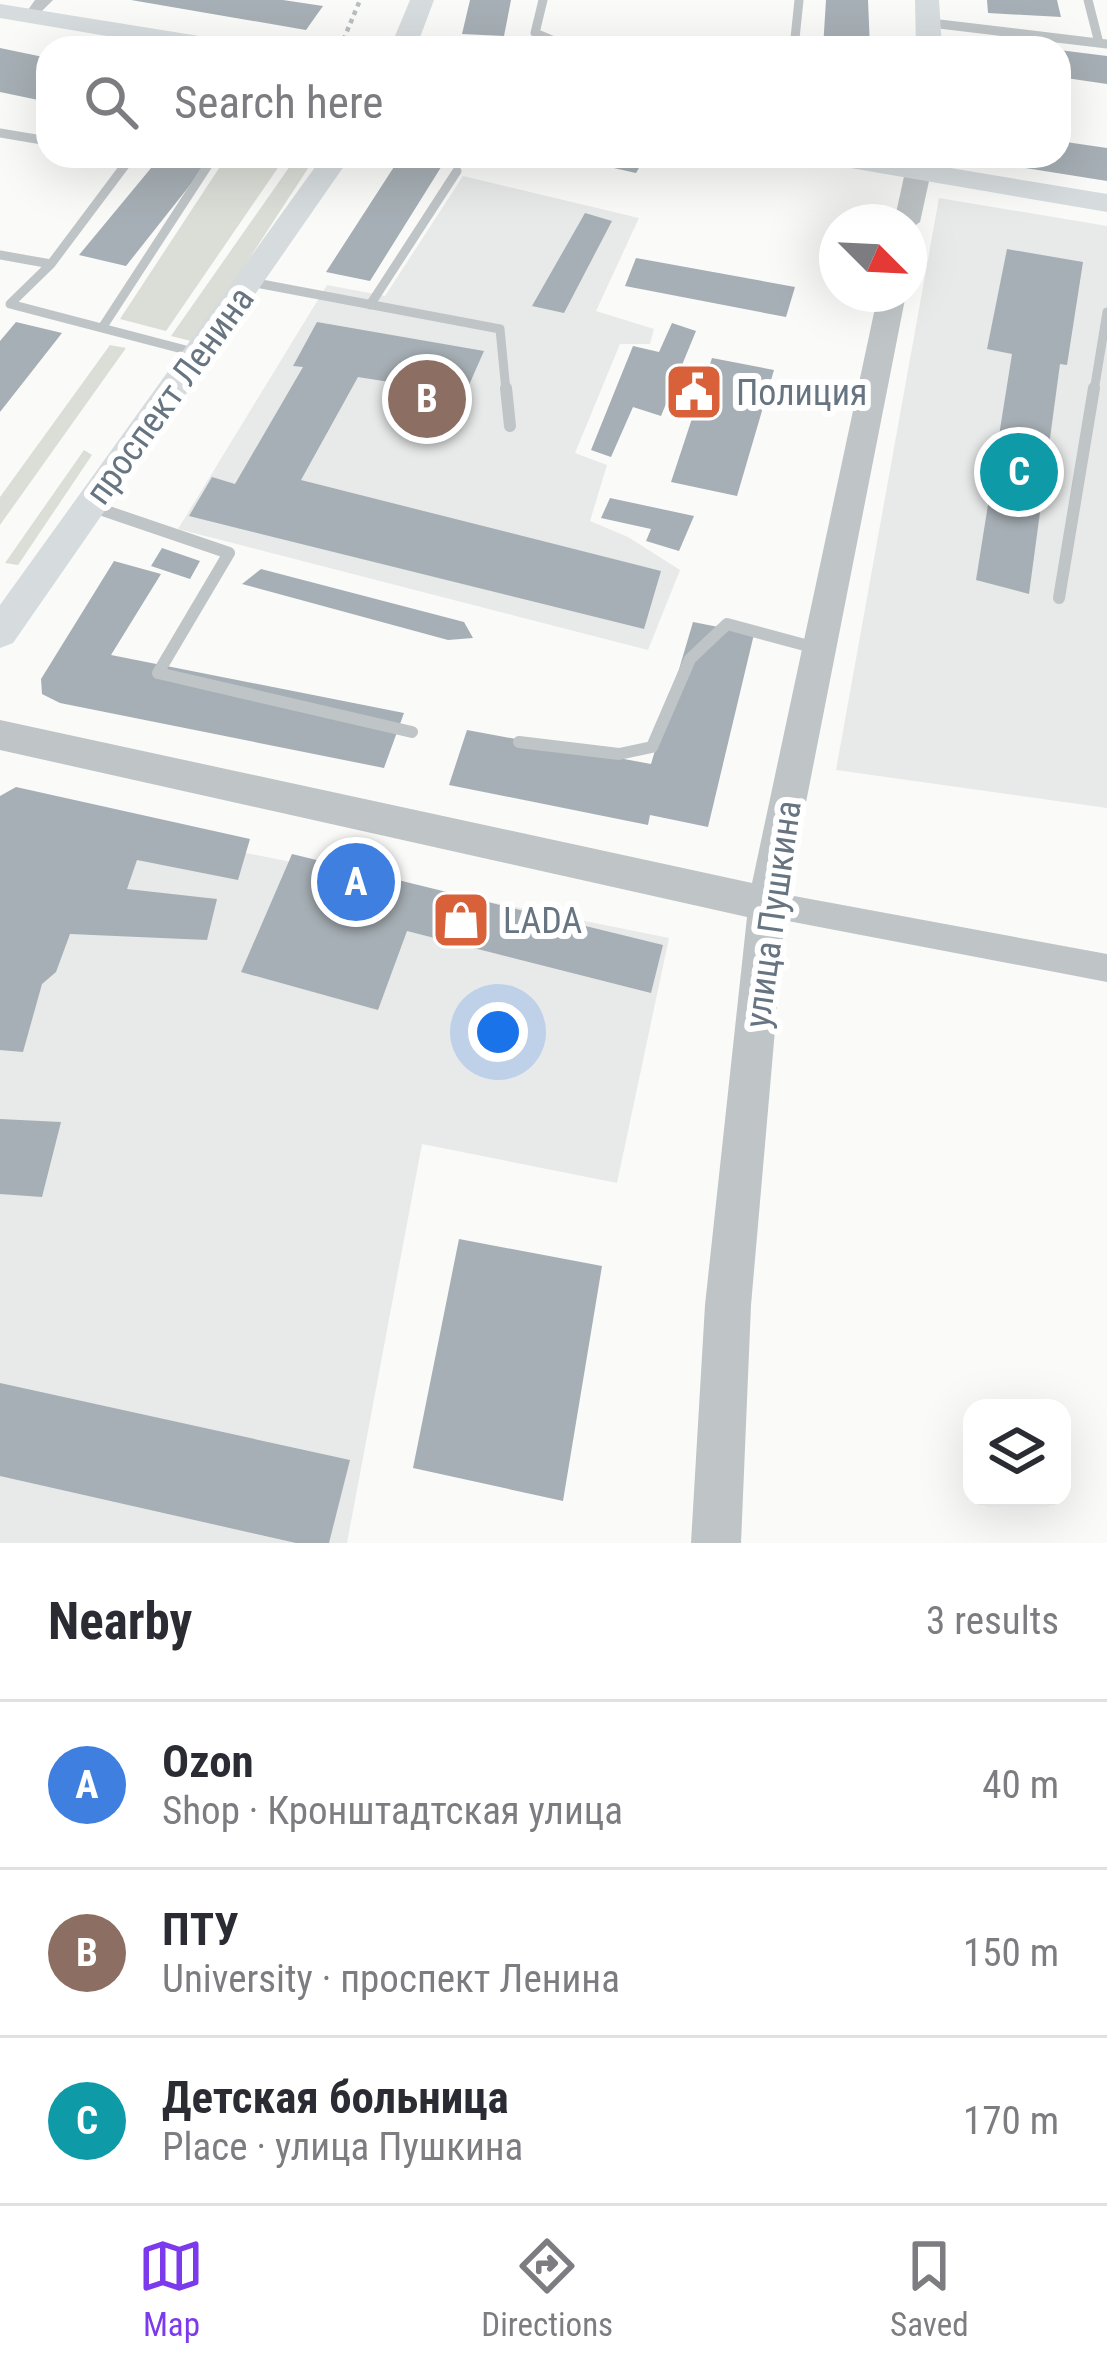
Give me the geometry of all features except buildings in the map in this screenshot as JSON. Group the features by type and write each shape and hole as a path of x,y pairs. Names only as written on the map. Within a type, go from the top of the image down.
{"main road":[{"path":"408,36 422,0"},
{"path":"0,10 39,7 170,36"},
{"name":"проспект Ленина","path":"4,620 201,354 329,168"},
{"path":"937,168 1107,203"}],"street":[{"path":"910,204 917,168"},
{"name":"улица Пушкина","path":"716,1543 728,1305 767,904 888,312"},
{"path":"0,735 767,904 1107,968"}],"lane":[{"path":"542,36 535,33 543,0"},
{"path":"795,36 799,0"},
{"path":"1071,40 1103,44 1088,0"},
{"path":"929,24 1033,36"},
{"path":"0,133 36,139"},
{"path":"0,316 51,264 123,168"},
{"path":"102,328 206,168"},
{"path":"370,305 457,171"},
{"path":"0,255 51,264"},
{"path":"251,282 500,329 510,426"},
{"path":"10,304 201,354"},
{"path":"1059,598 1107,312"},
{"path":"88,505 229,553 158,673 412,732"},
{"path":"519,742 619,754 652,747 690,659 727,624 816,648"}],"path":[{"path":"345,36 360,0"}],"shaded area":[{"path":"219,168 278,168 166,331 120,319"},
{"path":"289,168 308,168 195,342 171,336"},
{"path":"463,176 639,218 596,311 654,329 650,344 620,344 575,453 607,465 590,521 628,537 680,570 648,650 178,529 327,285 385,296"},
{"path":"939,198 1107,226 1107,808 836,770 918,312 927,312 927,265"},
{"path":"110,345 126,348 0,525 0,497"},
{"path":"84,450 92,455 18,565 5,563"},
{"path":"33,810 669,938 617,1183 422,1144 347,1543 0,1543 0,842"}],"place":[{"name":"Полиция","path":"694,392"},
{"name":"ПТУ","path":"427,399"},
{"name":"Детская больница","path":"1019,472"},
{"name":"Ozon","path":"356,882"},
{"name":"LADA","path":"461,920"}]}
